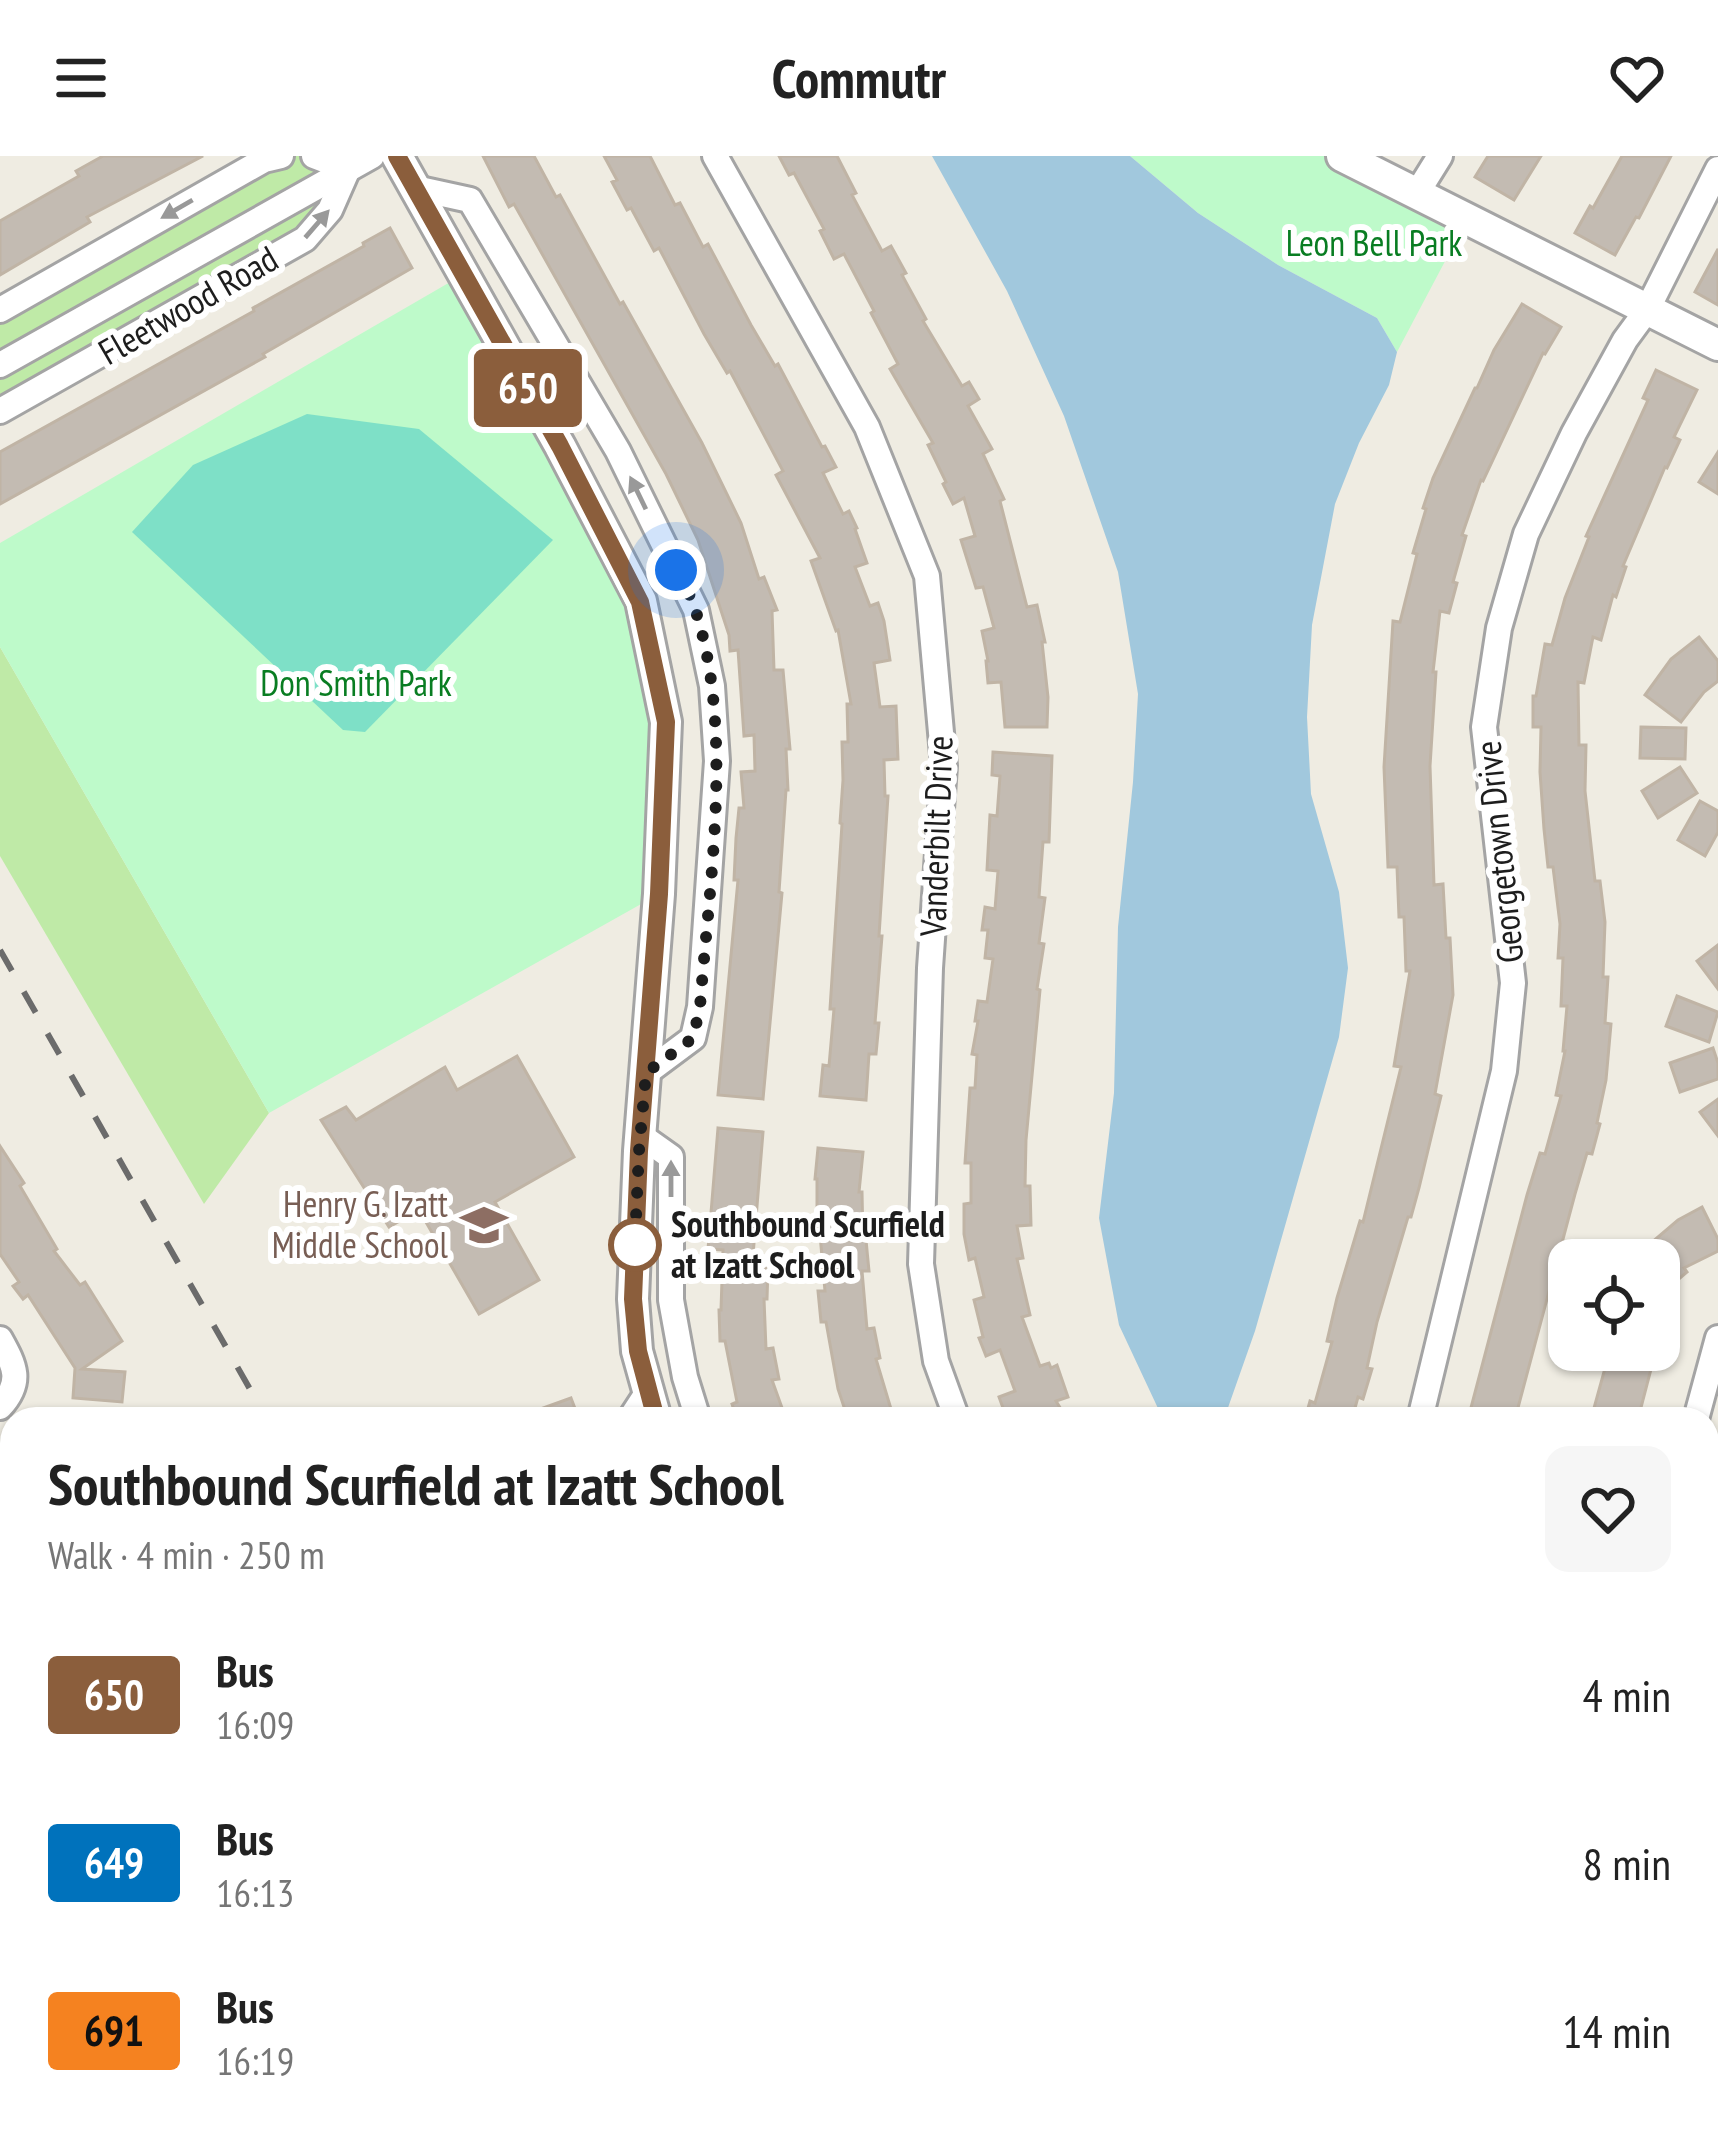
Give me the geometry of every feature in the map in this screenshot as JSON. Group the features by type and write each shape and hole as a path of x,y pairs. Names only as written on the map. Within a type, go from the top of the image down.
{"street":[{"path":"0,310 264,160 281,156"},
{"path":"314,156 348,170"},
{"name":"Fleetwood Road","path":"0,365 372,156"},
{"path":"397,156 560,446 640,602 666,722 633,1312 644,1407"},
{"name":"Vanderbilt Drive","path":"715,156 867,428 927,576 944,766 930,968 921,1264 936,1361 953,1407"},
{"path":"1342,156 1372,164 1417,193 1718,345"},
{"path":"1417,193 1440,156"},
{"name":"Georgetown Drive","path":"1423,1407 1504,1071 1514,982 1484,728 1499,628 1526,534 1574,433 1624,340 1646,310 1718,169"},
{"name":"Fleetwood Road","path":"0,411 305,239 329,210 348,170"},
{"path":"415,188 470,200 618,452 696,610 712,686 717,761 700,1007 693,1038 646,1073"},
{"path":"640,1135 670,1156 671,1300 694,1407"},
{"path":"1699,1407 1718,1338"},
{"path":"0,1340 16,1379 1,1407"}],"green space":[{"path":"281,156 314,156 348,169 330,210 0,411 0,311"},
{"name":"Leon Bell Park","path":"1130,156 1342,156 1470,214 1397,352 1377,318 1278,265 1198,213"},
{"name":"Don Smith Park","path":"464,274 641,601 666,722 659,894 269,1113 0,647 0,543"},
{"path":"307,414 419,429 553,540 365,732 343,730 132,532 193,465"},
{"path":"0,647 269,1113 204,1204 0,856"}],"water":[{"path":"932,156 1130,156 1198,213 1278,265 1377,318 1397,352 1389,385 1335,504 1312,625 1307,717 1311,794 1339,892 1348,968 1339,1037 1255,1331 1228,1407 1157,1407 1119,1325 1099,1218 1114,1093 1118,927 1138,694 1118,572 1064,416 1007,291"}],"building":[{"path":"103,156 203,156 87,217 90,222 0,275 0,221 79,176 76,171"},
{"path":"483,156 534,156 556,197 560,195 702,443 741,523 759,579 764,577 777,610 772,611 774,670 783,670 790,749 786,749 782,893 763,1099 718,1095 738,880 734,880 736,838 739,808 744,808 741,772 755,771 754,735 744,736 738,650 730,651 698,540 666,474"},
{"path":"604,156 650,156 675,205 680,203 703,247 708,244 836,467 823,473 843,514 849,511 857,528 867,563 855,567 870,606 878,603 884,621 890,660 874,663 880,707 896,706 898,759 884,760 888,796 875,1023 879,1023 876,1054 869,1054 866,1100 820,1096 823,1065 829,1066 834,1009 830,1009 842,824 842,742 848,742 847,704 851,704 838,630 811,561 820,558 776,475 783,471 730,371 727,373 704,334 659,248 654,251 631,208 627,210"},
{"path":"779,156 837,156 882,251 891,246 923,321 962,386 969,382 979,399 968,406 992,449 983,454 1004,499 1000,501 1027,607 1037,605 1045,642 1047,727 1005,727 1001,682 988,683 982,631 994,628 983,587 976,588 961,540 975,536 964,498 953,504 928,445 933,443 890,369 898,364 874,311 844,254 834,259 820,231 824,229 794,173 789,175"},
{"path":"1488,156 1541,156 1514,200 1475,177"},
{"path":"1622,156 1671,156 1615,255 1575,233"},
{"path":"390,228 412,268 263,354 265,357 0,504 0,452 254,311"},
{"path":"1718,249 1718,305 1695,292"},
{"path":"1522,304 1561,327 1543,353 1481,480 1462,535 1466,536 1449,613 1440,611 1430,766 1434,885 1443,884 1453,995 1435,1094 1441,1096 1411,1217 1377,1322 1363,1399 1358,1397 1355,1407 1308,1407 1310,1401 1315,1403 1332,1342 1327,1341 1337,1298 1363,1222 1401,1067 1394,1066 1410,971 1406,971 1404,917 1399,917 1397,867 1388,867 1384,767 1393,621 1400,622 1433,478 1494,350"},
{"path":"1656,370 1697,390 1674,437 1680,440 1623,566 1601,640 1593,637 1584,683 1578,682 1579,745 1586,745 1585,791 1595,881 1600,881 1605,922 1605,1023 1611,1024 1600,1124 1563,1239 1548,1239 1548,1295 1518,1407 1471,1407 1527,1195 1540,1153 1545,1154 1561,1096 1556,1095 1565,1051 1567,1006 1561,1006 1560,924 1553,867 1548,867 1541,727 1533,727 1533,696 1545,644 1552,645 1586,536 1648,400 1643,398"},
{"path":"1718,452 1718,494 1699,482"},
{"path":"1699,637 1718,661 1718,681 1681,722 1645,695 1671,659"},
{"path":"1641,727 1686,728 1685,759 1640,758"},
{"path":"993,752 1052,756 1049,842 1043,842 1039,897 1045,898 1039,943 1044,944 1026,1140 1025,1186 1030,1186 1031,1225 1017,1226 1023,1258 1017,1259 1030,1315 1022,1317 1040,1366 1057,1365 1068,1397 1056,1401 1060,1407 1003,1407 999,1397 1015,1391 1000,1350 986,1356 979,1338 983,1337 974,1300 984,1297 964,1234 964,1204 971,1203 971,1163 965,1163 970,1088 975,1088 975,1021 978,1001 987,1002 993,959 985,958 988,930 982,930 985,907 995,909 998,871 987,870 990,815 997,816 1000,776 992,775"},
{"path":"1680,767 1697,793 1658,818 1642,791"},
{"path":"1700,801 1718,811 1718,832 1705,856 1678,840"},
{"path":"1718,945 1718,989 1697,961"},
{"path":"1677,996 1718,1012 1709,1042 1666,1026"},
{"path":"1713,1048 1718,1079 1680,1092 1670,1063"},
{"name":"Henry G. Izatt Middle School","path":"517,1056 574,1157 495,1202 539,1280 479,1314 419,1210 389,1227 321,1120 346,1107 356,1120 445,1067 457,1090"},
{"path":"1718,1099 1718,1136 1700,1112"},
{"path":"718,1128 763,1132 752,1268 768,1268 766,1349 773,1348 779,1379 772,1380 782,1407 733,1407 737,1402 725,1341 720,1341 723,1250 708,1249"},
{"path":"0,1146 24,1183 20,1186 54,1251 80,1285 85,1282 122,1341 82,1369 125,1372 122,1402 73,1398 75,1368 28,1295 23,1299 13,1286 19,1282 0,1254"},
{"path":"818,1148 863,1152 859,1192 869,1271 862,1271 867,1329 874,1328 880,1358 876,1359 890,1407 844,1407 838,1389 826,1322 821,1322 818,1291 825,1291 815,1179"},
{"path":"1702,1207 1718,1239 1718,1251 1684,1268 1687,1272 1680,1278 1680,1239 1656,1239"},
{"path":"1604,1371 1651,1371 1641,1407 1594,1407"},
{"path":"571,1398 574,1407 546,1407"}],"railway":[{"path":"0,950 260,1407"}],"bus line":[{"name":"650","path":"397,156 560,446 640,602 666,722 633,1299 638,1351 652,1407"}],"place":[{"name":"Henry G. Izatt Middle School","path":"484,1225"},
{"name":"Southbound Scurfield at Izatt School","path":"635,1245"}],"route":[{"path":"635,1245 634,1262 646,1073 693,1038 700,1007 717,761 712,686 696,610 676,570"}]}
